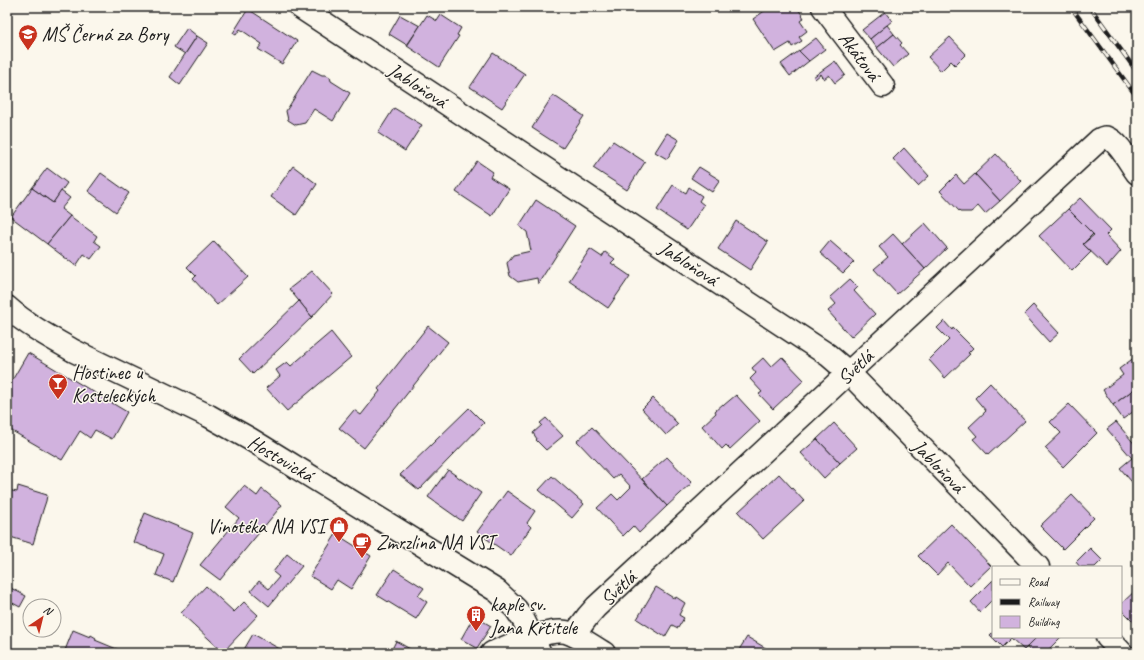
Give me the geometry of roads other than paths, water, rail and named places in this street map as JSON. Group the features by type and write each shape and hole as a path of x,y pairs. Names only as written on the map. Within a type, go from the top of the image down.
{"street":[{"name":"Jabloňová","path":"300,7 819,348 849,373 1037,566"},
{"name":"Akátová","path":"823,7 883,86"},
{"name":"Světlá","path":"574,636 584,620 596,607 1099,140 1104,137 1114,142 1137,173"},
{"name":"Hostovická","path":"7,307 28,323 58,342 210,416 250,439 497,591 516,609 536,645"},
{"path":"492,653 516,643 536,645 552,632 564,632 574,636 604,653"},
{"path":"1108,638 1122,653"}],"railway":[{"path":"1071,7 1137,97"},
{"path":"1090,7 1137,72"}],"place":[{"name":"MŠ Černá za Bory","path":"28,51"},
{"name":"Hostinec u Kosteleckých","path":"58,400"},
{"name":"Vinotéka NA VSI","path":"339,543"},
{"name":"Zmrzlina NA VSI","path":"362,559"},
{"name":"kaple sv. Jana Křtitele","path":"476,632"}]}
